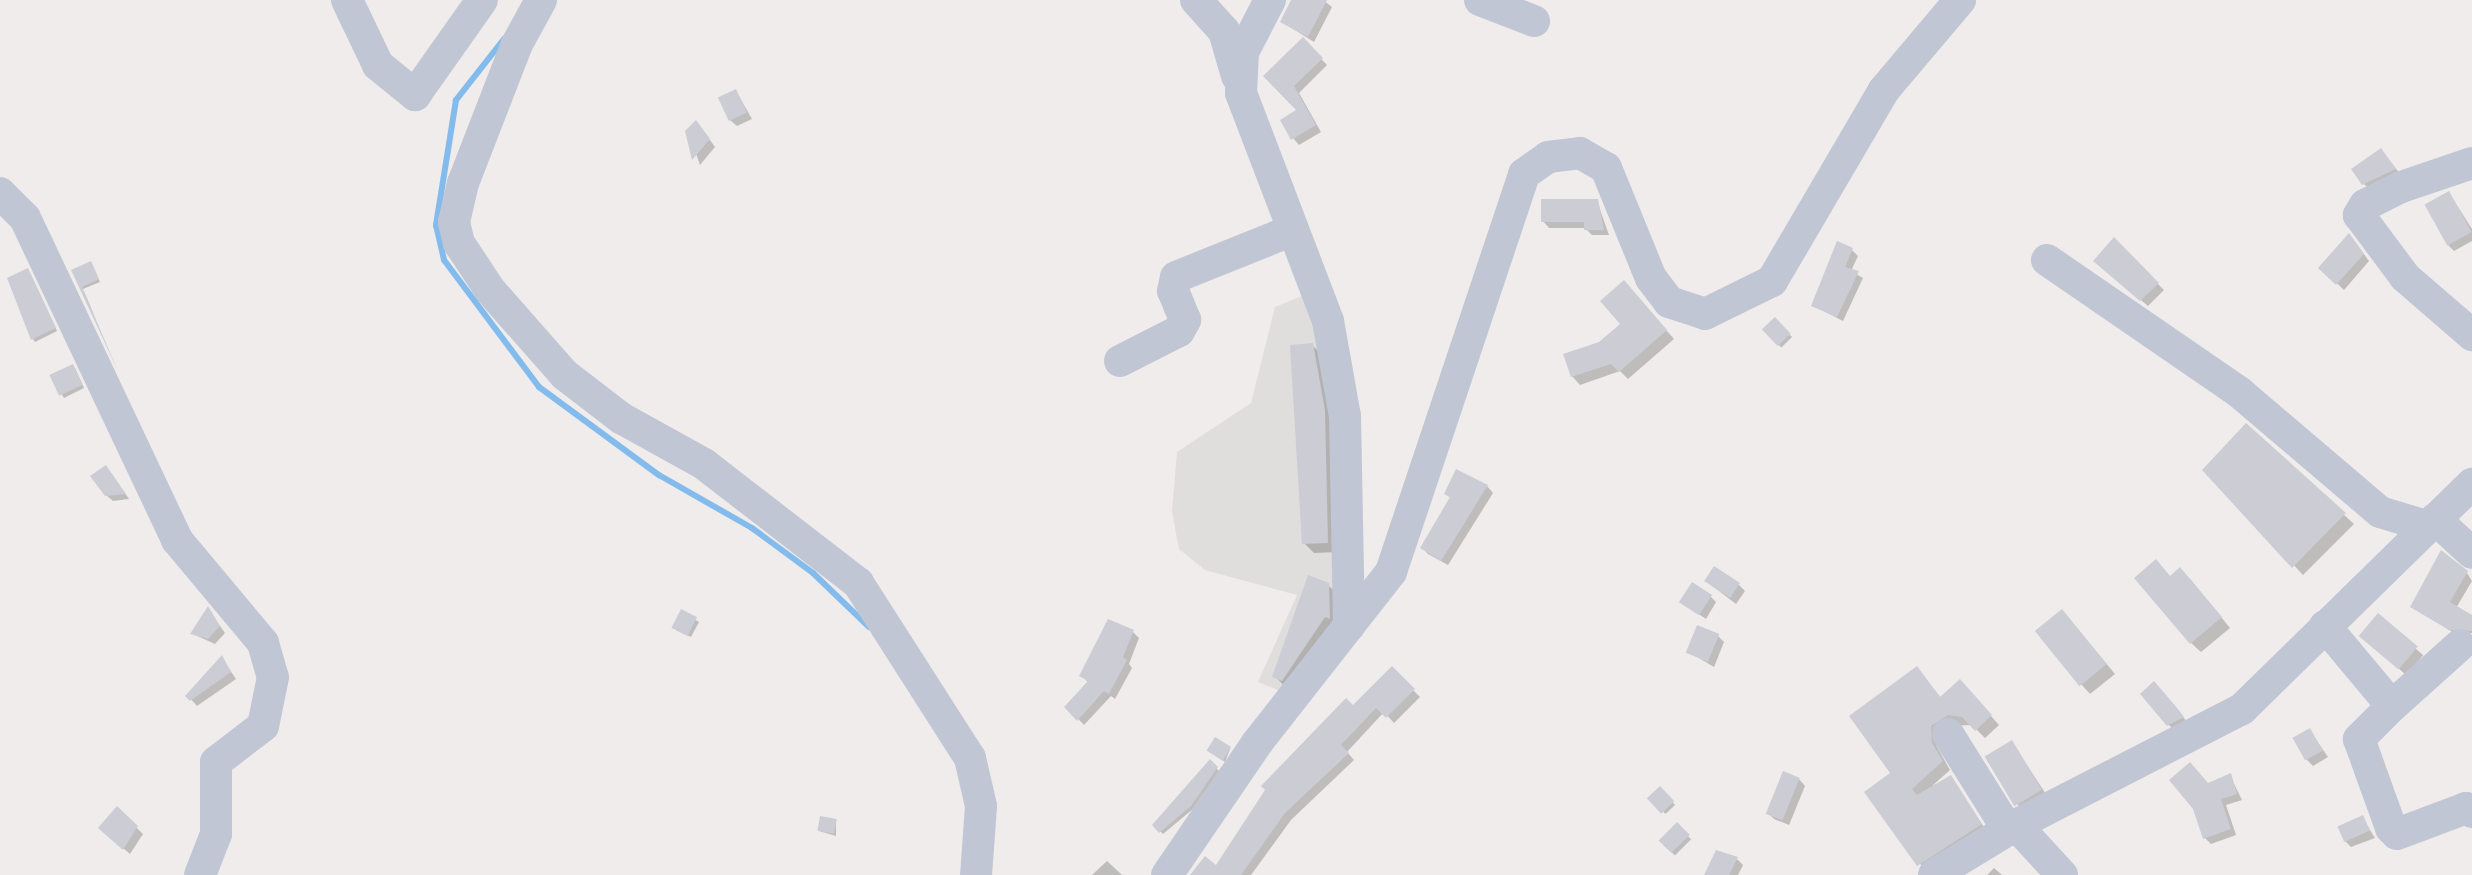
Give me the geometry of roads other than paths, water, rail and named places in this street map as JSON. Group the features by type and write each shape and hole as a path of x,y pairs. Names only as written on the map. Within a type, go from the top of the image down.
{"street":[{"path":"347,0 378,65 415,95 482,0"},
{"path":"541,0 517,44 463,183 454,222 459,243 490,290 565,375 621,418 704,464 858,583 970,758 981,806 976,875"},
{"path":"1196,0 1224,31 1241,93 1328,321 1345,416 1349,626"},
{"path":"1241,93 1243,52 1270,0"},
{"path":"1480,0 1534,21"},
{"path":"1167,875 1257,743 1391,572 1524,174 1548,157 1580,153 1606,168 1651,278 1669,302 1705,314 1772,281 1884,90 1960,0"},
{"path":"2472,163 2401,187 2365,205 2359,215 2405,277 2472,335"},
{"path":"0,193 25,218 177,540 263,643 273,677 263,726 216,762 216,834 200,875"},
{"path":"1120,361 1179,331 1185,320 1173,291 1176,277 1293,230"},
{"path":"2047,260 2239,392 2380,512 2430,523 2472,553"},
{"path":"1934,875 2012,828 2242,709 2472,484"},
{"path":"2325,626 2392,706"},
{"path":"2460,645 2359,739 2391,828 2397,834 2466,808 2472,812"},
{"path":"1948,734 2012,828 2062,875"}],"waterway":[{"path":"504,39 456,100 436,225 444,260 539,387 659,475 752,528 813,573 869,627"}]}
